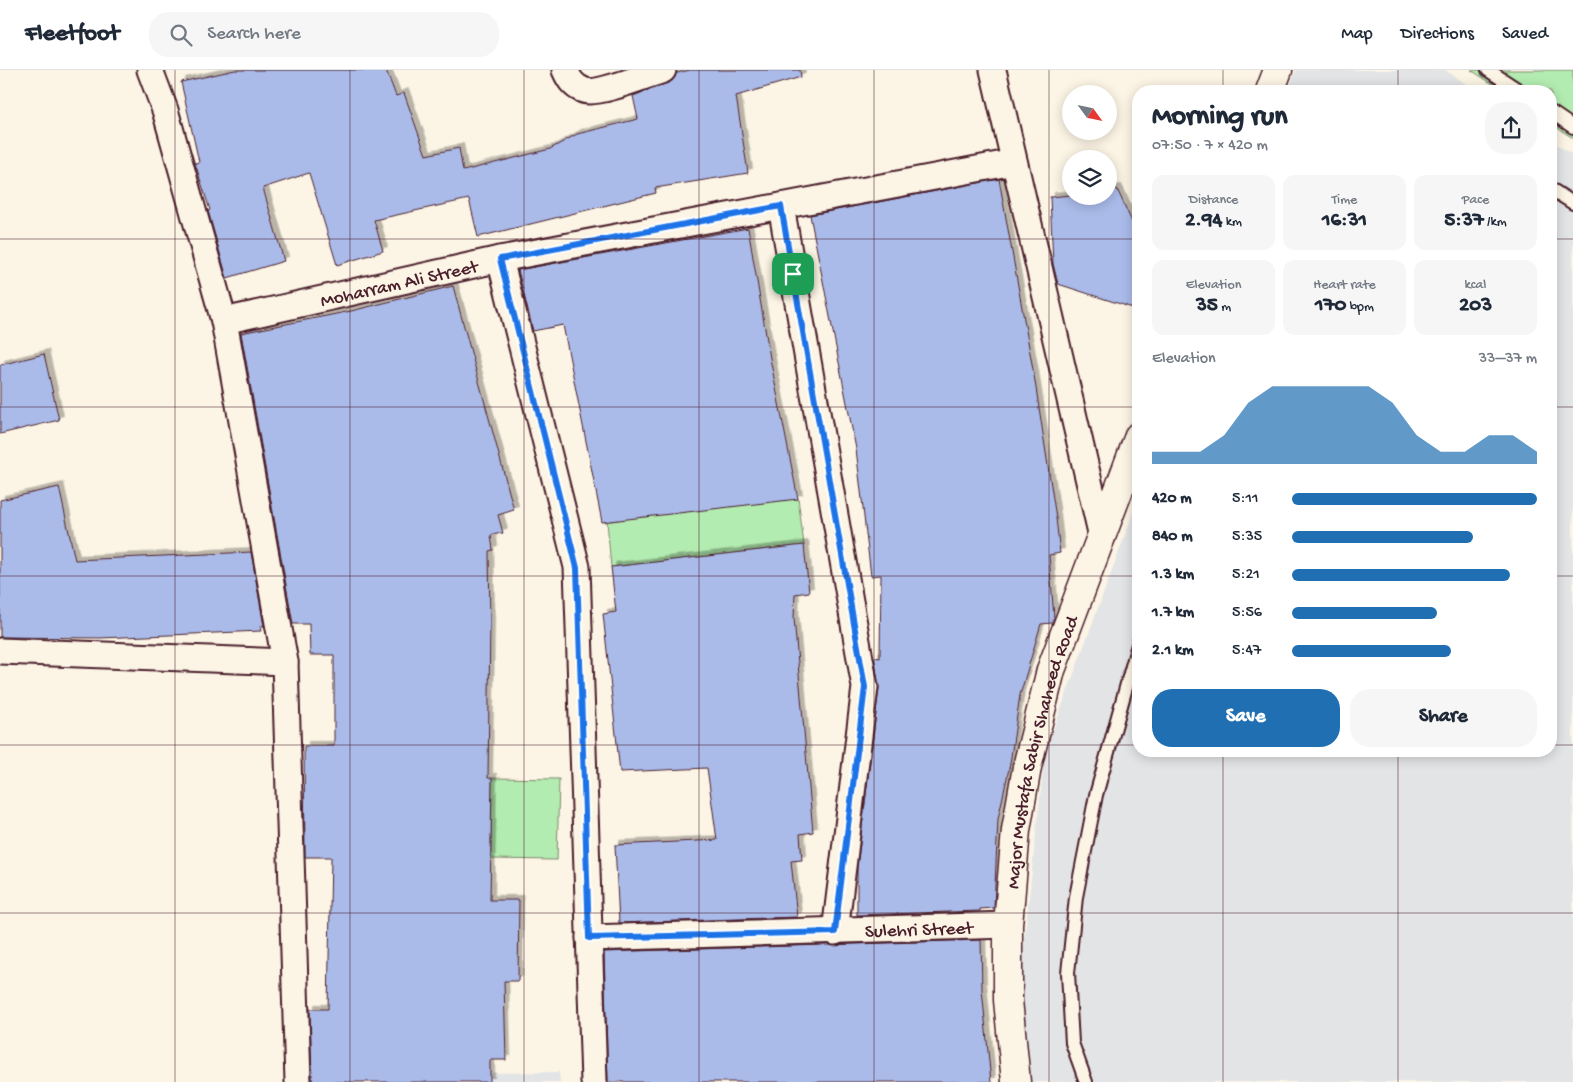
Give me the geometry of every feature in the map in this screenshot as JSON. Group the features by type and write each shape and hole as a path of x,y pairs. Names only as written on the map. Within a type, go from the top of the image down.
{"street":[{"path":"150,70 165,110 224,321 285,662 298,1082"},
{"path":"565,70 570,82 584,91 599,90 663,70"},
{"path":"993,70 1102,536"},
{"path":"1272,85 1278,70"},
{"path":"500,259 1014,162"},
{"path":"781,206 865,687 835,932"},
{"name":"Moharram Ali Street","path":"224,321 500,259 577,568 594,1082"},
{"name":"Major Mustafa Sabir Shaheed Road","path":"1016,1082 1008,1000 1008,925 1016,830 1027,767 1051,670 1132,455"},
{"path":"0,651 285,662"},
{"name":"Sulehri Street","path":"589,938 835,932 1008,925"}],"lane":[{"path":"1488,70 1511,85"},
{"path":"1557,116 1573,127"},
{"path":"1557,193 1573,202"},
{"path":"1086,1082 1072,1043 1068,973 1076,897 1096,795 1132,667"}],"shaded area":[{"path":"1296,70 1445,70 1468,85 1290,85"},
{"path":"1557,145 1573,155 1573,1082 1027,1082 1025,1073 1021,970 1045,752 1132,516 1132,757 1557,757"},
{"path":"559,1072 560,1082 490,1082 490,1073"}],"green space":[{"path":"1471,70 1573,70 1573,138 1557,128 1557,85 1494,85"},
{"path":"798,498 804,545 611,567 607,521"},
{"path":"492,778 559,779 557,860 491,859"}],"building":[{"path":"235,70 386,70 396,96 404,93 426,155 459,148 463,171 550,149 577,134 638,119 633,96 668,83 677,73 690,70 800,70 801,77 736,96 748,173 655,188 656,193 478,237 469,199 374,220 383,251 337,265 309,173 263,188 284,261 227,278 208,211 210,210 195,163 199,162 181,82"},
{"path":"999,179 1034,375 1056,518 1060,553 1049,555 1054,618 1052,623 1041,624 1020,695 1010,764 998,819 994,908 980,909 980,911 857,915 857,868 879,688 874,657 880,658 881,575 871,576 856,449 810,215"},
{"path":"1117,189 1132,222 1132,308 1058,284 1053,264 1050,197 1062,196 1062,205 1117,205"},
{"path":"748,228 770,358 798,499 602,522 563,325 533,331 518,270"},
{"path":"453,286 514,510 498,515 503,533 491,535 493,550 489,551 488,778 492,778 490,900 519,900 518,981 504,981 506,1060 490,1060 490,1082 312,1082 310,1009 328,1009 331,857 305,857 304,746 334,746 334,655 310,655 309,624 293,624 241,333 351,311"},
{"path":"44,354 59,420 0,434 0,365"},
{"path":"59,487 75,560 251,552 264,626 260,626 261,631 100,638 0,637 0,500"},
{"path":"804,545 809,592 795,594 794,618 813,832 800,834 802,860 791,861 797,917 619,923 615,845 717,840 707,768 620,772 603,614 616,612 611,567"},
{"path":"981,940 982,989 991,1082 608,1082 604,952"}],"route":[{"path":"781,206 793,274 865,687 835,932 589,938 577,568 500,259 781,206"}]}
